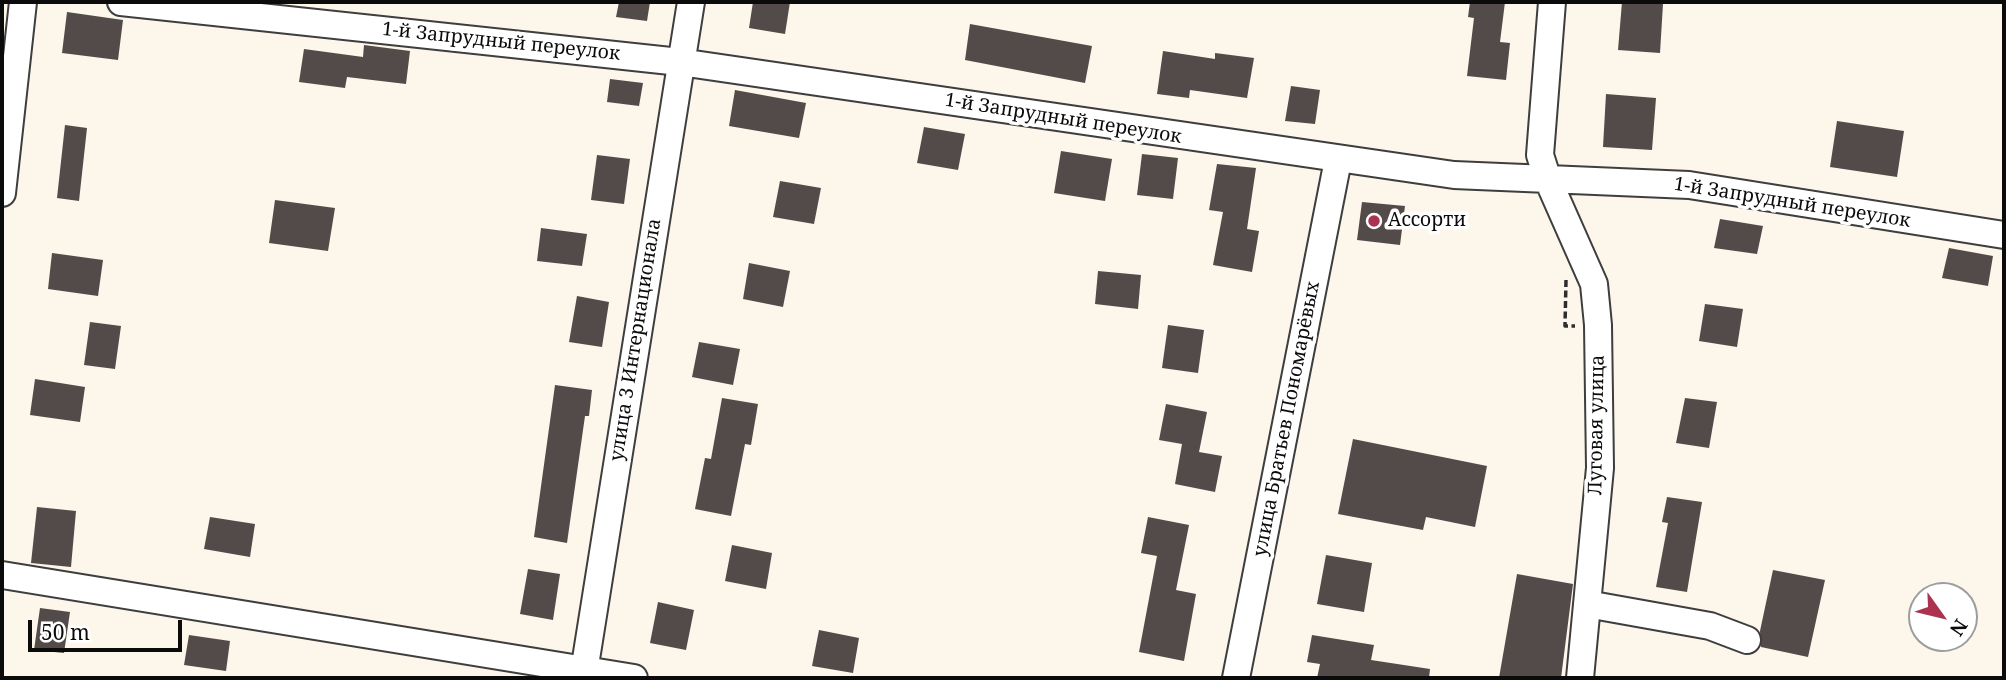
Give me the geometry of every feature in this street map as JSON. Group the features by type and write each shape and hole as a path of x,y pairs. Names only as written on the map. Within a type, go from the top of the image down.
{"street":[{"path":"2,192 23,2"},
{"name":"1-й Запрудный переулок","path":"121,2 680,62 1454,175 1689,185 2004,234"},
{"name":"улица 3 Интернационала","path":"583,675 691,2"},
{"path":"1548,180 1540,155 1552,2"},
{"name":"улица Братьев Пономарёвых","path":"1236,678 1338,160"},
{"name":"Луговая улица","path":"1548,180 1594,284 1598,325 1600,468 1580,678"},
{"path":"2,575 583,675 634,678"},
{"path":"1587,604 1710,626 1747,639"}],"building":[{"path":"619,2 650,2 647,21 616,17"},
{"path":"753,2 790,2 785,34 749,28"},
{"path":"1470,2 1505,2 1500,42 1510,43 1506,80 1467,76 1474,18 1468,17"},
{"path":"1622,2 1663,4 1660,53 1618,50"},
{"path":"67,12 123,20 118,60 62,53"},
{"path":"970,24 1092,46 1085,83 965,60"},
{"path":"364,45 410,51 406,84 347,77 345,88 299,82 304,49 363,57"},
{"path":"1163,51 1215,59 1215,53 1254,58 1247,98 1190,90 1189,98 1157,94"},
{"path":"610,79 643,83 639,106 607,102"},
{"path":"1291,86 1320,90 1315,124 1285,121"},
{"path":"735,90 806,103 799,138 729,126"},
{"path":"1606,94 1656,98 1652,150 1603,147"},
{"path":"1837,121 1904,131 1897,177 1830,167"},
{"path":"65,125 87,128 79,201 57,198"},
{"path":"924,127 965,134 958,170 917,163"},
{"path":"1061,151 1112,159 1105,201 1054,193"},
{"path":"1142,154 1178,158 1173,199 1137,195"},
{"path":"597,155 630,159 624,204 591,200"},
{"path":"1217,164 1256,168 1247,229 1259,231 1252,272 1213,265 1223,212 1209,210"},
{"path":"780,181 821,188 814,224 773,217"},
{"path":"275,200 335,208 328,251 269,243"},
{"path":"1362,202 1405,206 1400,245 1357,240"},
{"path":"1720,219 1763,226 1757,254 1714,248"},
{"path":"541,228 587,234 582,266 537,261"},
{"path":"1949,248 1993,256 1988,286 1942,278"},
{"path":"52,253 103,260 98,296 48,289"},
{"path":"749,263 790,271 783,307 743,299"},
{"path":"1098,271 1141,275 1138,309 1095,304"},
{"path":"577,296 609,302 602,347 569,342"},
{"path":"1705,304 1743,309 1737,347 1699,341"},
{"path":"90,322 121,326 115,369 84,365"},
{"path":"1168,325 1204,330 1198,373 1162,368"},
{"path":"699,342 740,349 733,385 692,377"},
{"path":"35,379 85,387 80,422 30,415"},
{"path":"555,385 592,390 589,416 585,416 567,543 534,537"},
{"path":"722,398 758,404 751,445 745,444 731,516 695,509 705,458 711,459"},
{"path":"1685,398 1717,402 1709,448 1676,443"},
{"path":"1166,404 1207,412 1199,452 1222,456 1215,492 1175,484 1182,444 1159,440"},
{"path":"1353,439 1487,466 1475,527 1426,517 1423,530 1338,514"},
{"path":"1667,497 1702,502 1687,592 1656,587 1668,523 1662,522"},
{"path":"37,507 76,511 71,567 31,563"},
{"path":"210,517 255,524 250,557 204,549"},
{"path":"1148,517 1189,525 1176,590 1196,594 1184,661 1139,652 1157,556 1141,553"},
{"path":"732,545 772,553 766,589 725,581"},
{"path":"1326,555 1372,563 1364,612 1317,604"},
{"path":"528,569 560,574 553,620 520,614"},
{"path":"1773,570 1825,580 1808,657 1761,647 1760,631"},
{"path":"1517,574 1573,584 1561,678 1499,678"},
{"path":"658,602 694,610 686,650 650,643"},
{"path":"40,608 70,612 64,653 34,650"},
{"path":"819,630 859,638 853,673 812,666"},
{"path":"189,635 230,641 226,671 184,665"},
{"path":"1312,635 1374,645 1371,660 1430,669 1429,678 1317,678 1320,664 1307,662"}],"place":[{"name":"Ассорти","path":"1374,221"}]}
